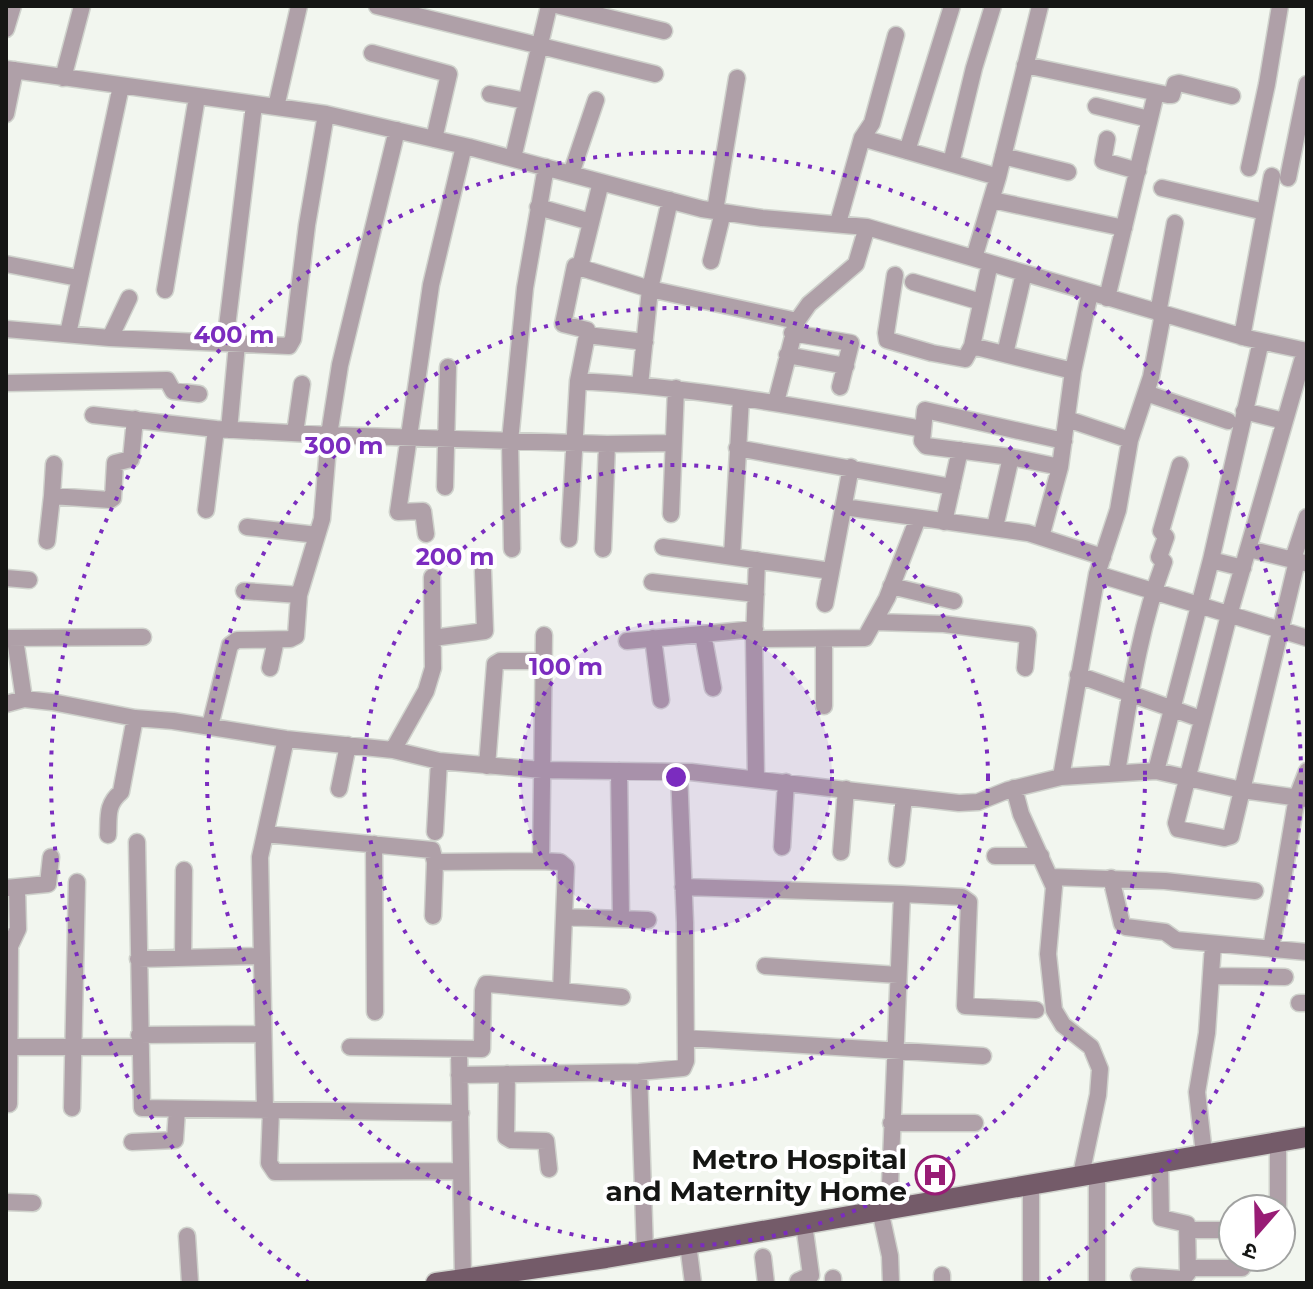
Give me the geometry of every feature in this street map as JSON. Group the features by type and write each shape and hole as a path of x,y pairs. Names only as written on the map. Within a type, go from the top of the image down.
{"main road":[{"path":"436,1283 473,1280 688,1244 1307,1137"}],"street":[{"path":"6,29 13,6"},
{"path":"63,78 82,6"},
{"path":"276,107 299,6"},
{"path":"377,6 655,74"},
{"path":"513,158 549,6"},
{"path":"560,6 664,31"},
{"path":"907,151 952,6"},
{"path":"951,163 993,6"},
{"path":"895,275 887,340 965,359 972,346 981,302 982,260 992,200 1040,6"},
{"path":"1249,168 1280,6"},
{"path":"838,223 862,138 872,123 896,35"},
{"path":"372,53 449,74 434,139"},
{"path":"1025,65 1156,93 1172,95 1175,84 1179,83 1232,96"},
{"path":"6,114 10,70 326,114 719,211 867,227 1160,314 1306,351 1201,719 1176,823 1181,830 1227,838 1232,833 1307,517"},
{"path":"711,261 737,78"},
{"path":"68,334 121,86"},
{"path":"1242,337 1265,212 1280,177 1307,87"},
{"path":"1107,298 1156,93"},
{"path":"490,94 526,101"},
{"path":"165,290 197,97"},
{"path":"571,174 596,100"},
{"path":"206,510 223,430 254,105"},
{"path":"1096,106 1149,119"},
{"path":"6,329 284,347 291,342 326,114"},
{"path":"210,726 230,645 237,640 276,640 296,636 299,595 322,519 329,435 340,365 397,130"},
{"path":"862,138 998,177"},
{"path":"1107,139 1103,161 1138,171"},
{"path":"426,534 423,511 398,512 431,285 464,146"},
{"path":"1003,156 1068,172"},
{"path":"512,549 510,441 525,288 546,167"},
{"path":"580,267 601,182"},
{"path":"1162,188 1265,212"},
{"path":"640,385 650,289 670,200"},
{"path":"992,200 1124,228"},
{"path":"538,207 591,222"},
{"path":"1061,777 1097,574 1118,510 1130,440 1154,365 1175,223"},
{"path":"776,402 795,327 809,304 853,267 860,255 867,227"},
{"path":"6,264 78,278"},
{"path":"569,539 578,381 587,335 587,330 563,324 575,266 851,343 840,387"},
{"path":"1005,354 1024,273"},
{"path":"913,282 981,302"},
{"path":"1041,537 1060,467 1073,371 1090,293"},
{"path":"110,338 129,298"},
{"path":"587,335 645,342"},
{"path":"1156,771 1211,560 1261,341"},
{"path":"972,346 1073,371"},
{"path":"787,355 846,366"},
{"path":"445,487 448,367"},
{"path":"6,383 167,380 173,391 199,394"},
{"path":"578,381 676,388 776,402 923,429"},
{"path":"295,433 302,384"},
{"path":"671,514 676,388"},
{"path":"1146,393 1228,421"},
{"path":"732,556 741,398"},
{"path":"1060,467 923,445 925,410 1064,441"},
{"path":"1244,411 1284,421"},
{"path":"93,415 223,430 607,444 673,443"},
{"path":"52,496 112,500 115,463 131,459 135,419"},
{"path":"1067,419 1130,440"},
{"path":"603,549 607,444"},
{"path":"737,448 952,487"},
{"path":"944,522 960,450"},
{"path":"995,527 1011,457"},
{"path":"47,541 54,464"},
{"path":"1117,772 1130,693 1154,590 1164,562 1159,558 1166,537 1161,531 1180,465"},
{"path":"825,604 851,467"},
{"path":"844,507 995,527 1041,537 1103,557"},
{"path":"627,641 703,634 865,638 891,586 918,518"},
{"path":"247,527 317,535"},
{"path":"663,547 831,571"},
{"path":"1249,549 1299,561"},
{"path":"756,779 754,634 757,560"},
{"path":"1211,560 1243,568"},
{"path":"433,638 485,631 483,571"},
{"path":"1097,574 1307,638"},
{"path":"393,750 430,681 432,577"},
{"path":"6,578 29,580"},
{"path":"652,582 756,594"},
{"path":"891,586 954,601"},
{"path":"244,591 299,595"},
{"path":"875,622 944,624 1028,635 1025,668"},
{"path":"703,634 713,688"},
{"path":"541,861 544,635"},
{"path":"24,699 11,639 45,636 143,637"},
{"path":"653,638 661,700"},
{"path":"824,639 824,706"},
{"path":"270,668 276,640"},
{"path":"487,766 495,664 500,661 544,661"},
{"path":"1078,675 1201,719"},
{"path":"6,704 24,699 135,718 393,750 439,761 487,766 679,772 969,804 1014,788 1061,777 1156,771 1242,790 1302,798"},
{"path":"108,835 110,806 121,792 135,718"},
{"path":"286,739 265,834 259,879 269,1163 275,1172 460,1171"},
{"path":"339,789 348,745"},
{"path":"435,832 439,761"},
{"path":"619,771 621,919"},
{"path":"1271,949 1307,771"},
{"path":"459,1075 639,1072 683,1068 686,1038 679,772"},
{"path":"782,847 786,782"},
{"path":"1014,788 1021,814 1052,877 1055,897 1048,954 1054,1010 1063,1025 1091,1047 1100,1069 1089,1174 1097,1283"},
{"path":"841,852 846,789"},
{"path":"897,859 904,797"},
{"path":"265,834 428,849 435,854 433,916"},
{"path":"137,842 141,1106 145,1109 177,1110 461,1113"},
{"path":"374,844 375,1012"},
{"path":"995,856 1041,856"},
{"path":"9,1104 10,943 18,929 11,888 48,884 51,857"},
{"path":"435,862 541,861 566,864 561,991"},
{"path":"183,958 184,870"},
{"path":"1052,877 1111,878 1255,891"},
{"path":"1111,878 1124,925 1168,933 1176,940 1307,952"},
{"path":"72,1108 77,882"},
{"path":"683,887 962,897 969,902 965,1006 1036,1010"},
{"path":"891,1283 884,1210 902,894"},
{"path":"564,917 648,920"},
{"path":"1204,1154 1197,1092 1207,1033 1213,945"},
{"path":"138,959 261,956"},
{"path":"765,966 898,975"},
{"path":"1211,976 1285,977"},
{"path":"350,1047 459,1050 483,1047 486,984 622,997"},
{"path":"8,1047 263,1034"},
{"path":"686,1038 983,1056"},
{"path":"459,1050 460,1171 473,1280"},
{"path":"639,1072 645,1251"},
{"path":"507,1074 506,1137 511,1140 546,1141 549,1169"},
{"path":"132,1142 175,1140 177,1110"},
{"path":"891,1123 975,1123"},
{"path":"1278,1141 1278,1193"},
{"path":"1139,1276 1183,1279 1187,1276 1186,1222 1161,1218 1160,1162"},
{"path":"1031,1184 1031,1283"},
{"path":"6,1202 33,1203"},
{"path":"794,1282 811,1275 804,1224"},
{"path":"1188,1230 1217,1230"},
{"path":"187,1236 190,1283"},
{"path":"688,1244 693,1283"},
{"path":"763,1257 766,1283"},
{"path":"1188,1268 1217,1268"}],"place":[{"name":"Metro Hospital and Maternity Home","path":"935,1175"}]}
